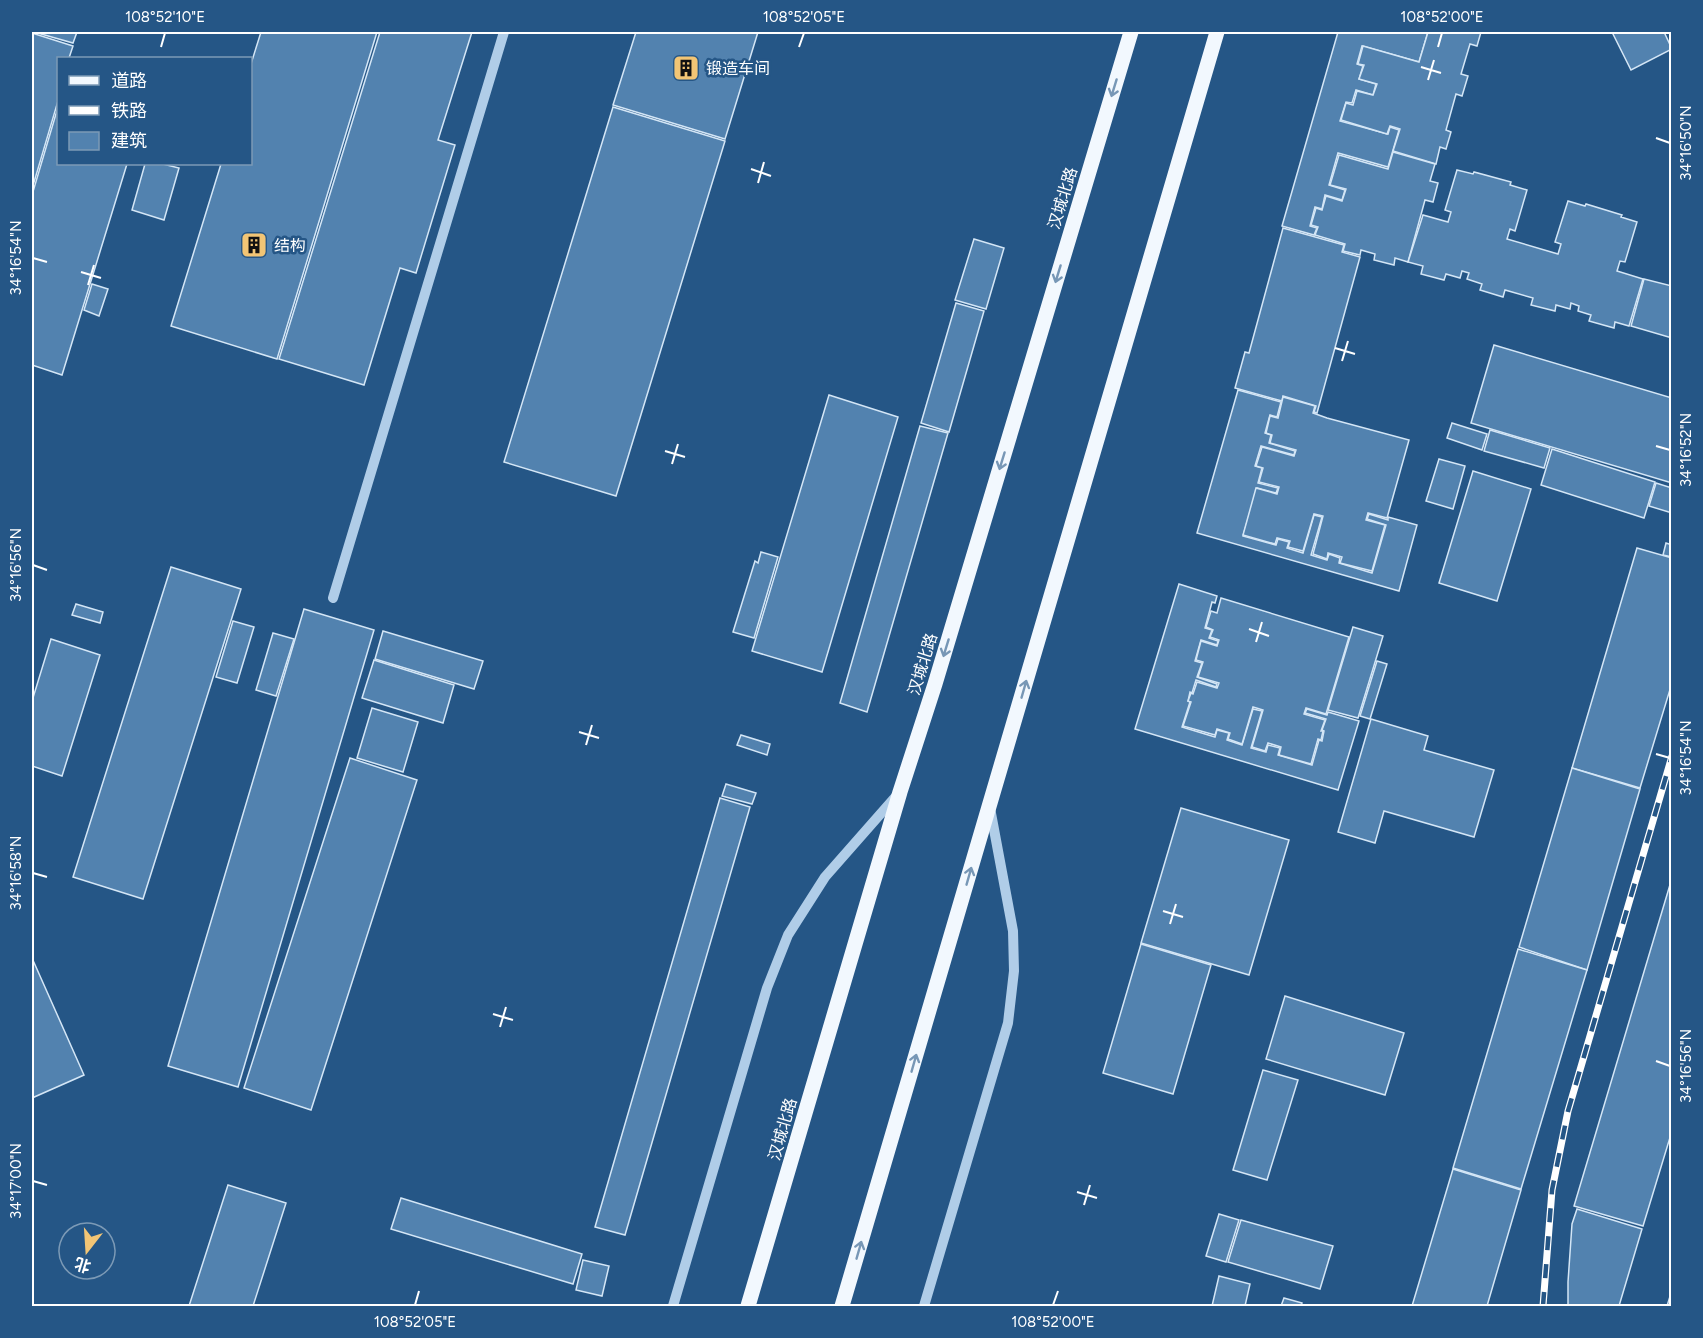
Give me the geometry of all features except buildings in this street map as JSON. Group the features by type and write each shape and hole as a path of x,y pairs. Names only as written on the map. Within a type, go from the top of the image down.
{"main road":[{"name":"汉城北路","path":"748,1306 900,792 939,672 1131,32"},
{"path":"842,1306 1218,32"}],"street":[{"path":"333,598 504,32"},
{"path":"673,1306 767,988 788,935 825,877 900,792"},
{"path":"924,1306 1008,1023 1014,971 1013,931 990,805"}],"railway":[{"path":"1543,1306 1552,1190 1568,1111 1672,756"}],"place":[{"name":"锻造车间","path":"686,68"},
{"name":"结构","path":"254,245"}]}
